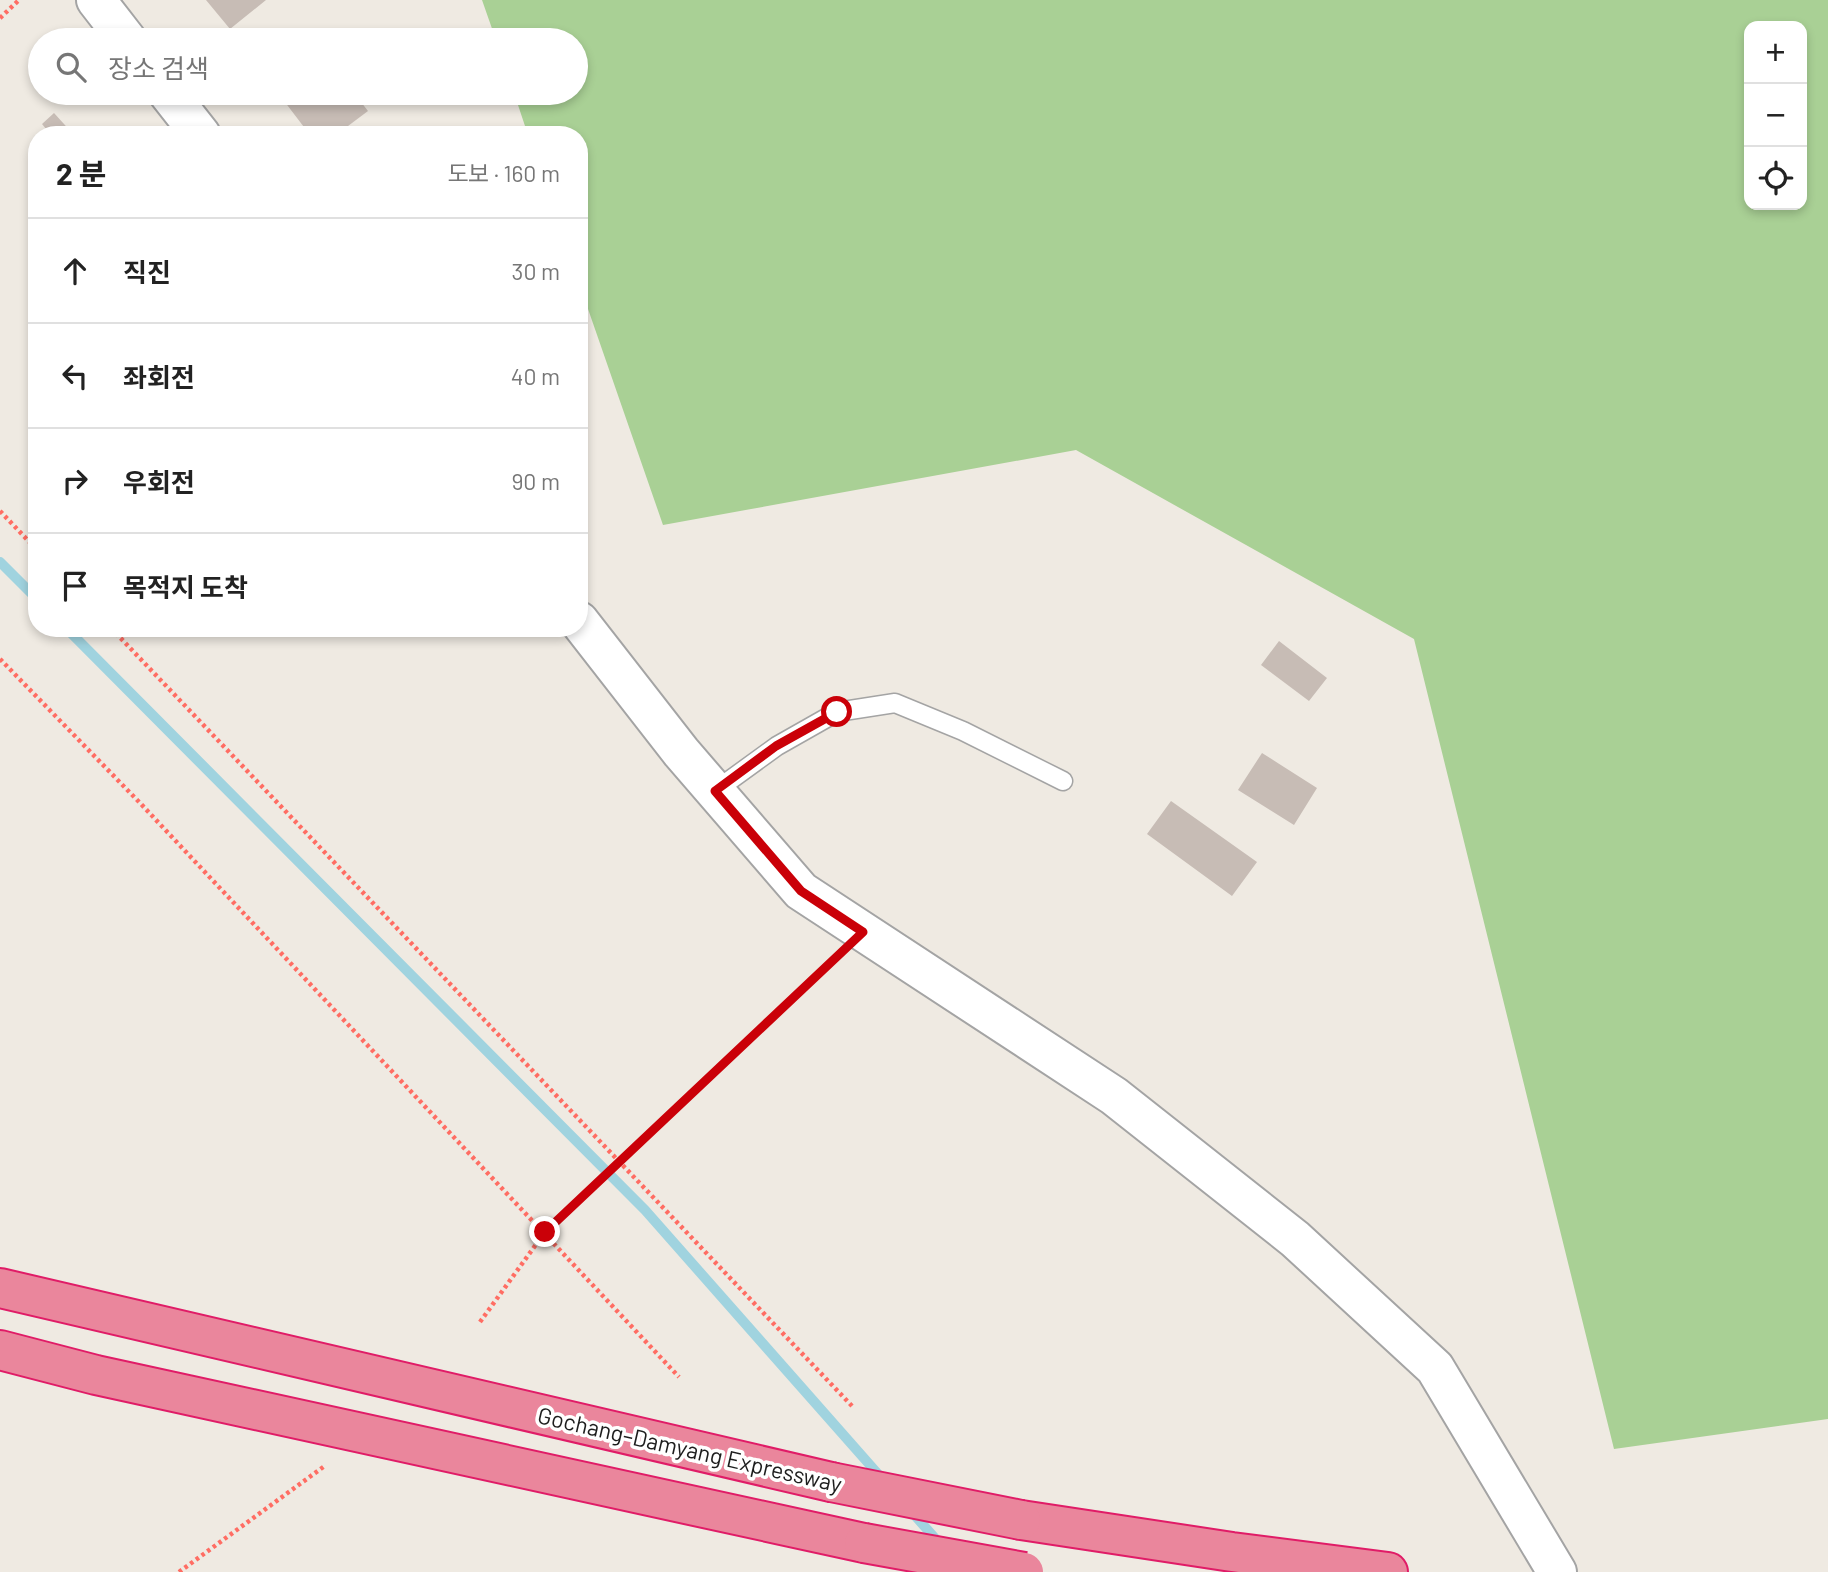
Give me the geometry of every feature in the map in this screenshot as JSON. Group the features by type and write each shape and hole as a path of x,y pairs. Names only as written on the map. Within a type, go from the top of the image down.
{"highway":[{"name":"Gochang–Damyang Expressway","path":"0,1288 831,1482 1021,1520 1388,1572"},
{"path":"0,1350 96,1375 864,1543 1024,1572"}],"street":[{"path":"96,0 118,28"},
{"path":"177,105 194,126"},
{"path":"588,633 681,752 801,891 1114,1096 1295,1239 1435,1368 1557,1572"}],"lane":[{"path":"715,791 776,746 837,712 895,703 963,731 1063,781"}],"path":[{"path":"0,18 19,0"},
{"path":"0,511 28,541"},
{"path":"120,637 852,1406"},
{"path":"0,659 131,794 679,1377"},
{"path":"480,1322 545,1232 863,932"},
{"path":"179,1572 326,1465"}],"green space":[{"path":"482,0 1828,0 1828,1419 1614,1449 1414,639 1076,450 663,525 588,309 588,126 525,126 518,105 588,105 588,28 492,28"}],"building":[{"path":"206,0 266,0 231,28"},
{"path":"287,105 363,105 368,111 348,126 303,126"},
{"path":"54,113 66,126 44,126 42,124"},
{"path":"1279,641 1327,678 1309,701 1261,665"},
{"path":"1262,753 1317,788 1294,825 1238,790"},
{"path":"1171,801 1257,862 1232,896 1147,834"}],"waterway":[{"path":"0,562 28,590"},
{"path":"75,637 645,1210 885,1482"},
{"path":"910,1510 941,1545"}],"route":[{"path":"545,1232 863,932 801,891 715,791 776,746 837,712"}]}
